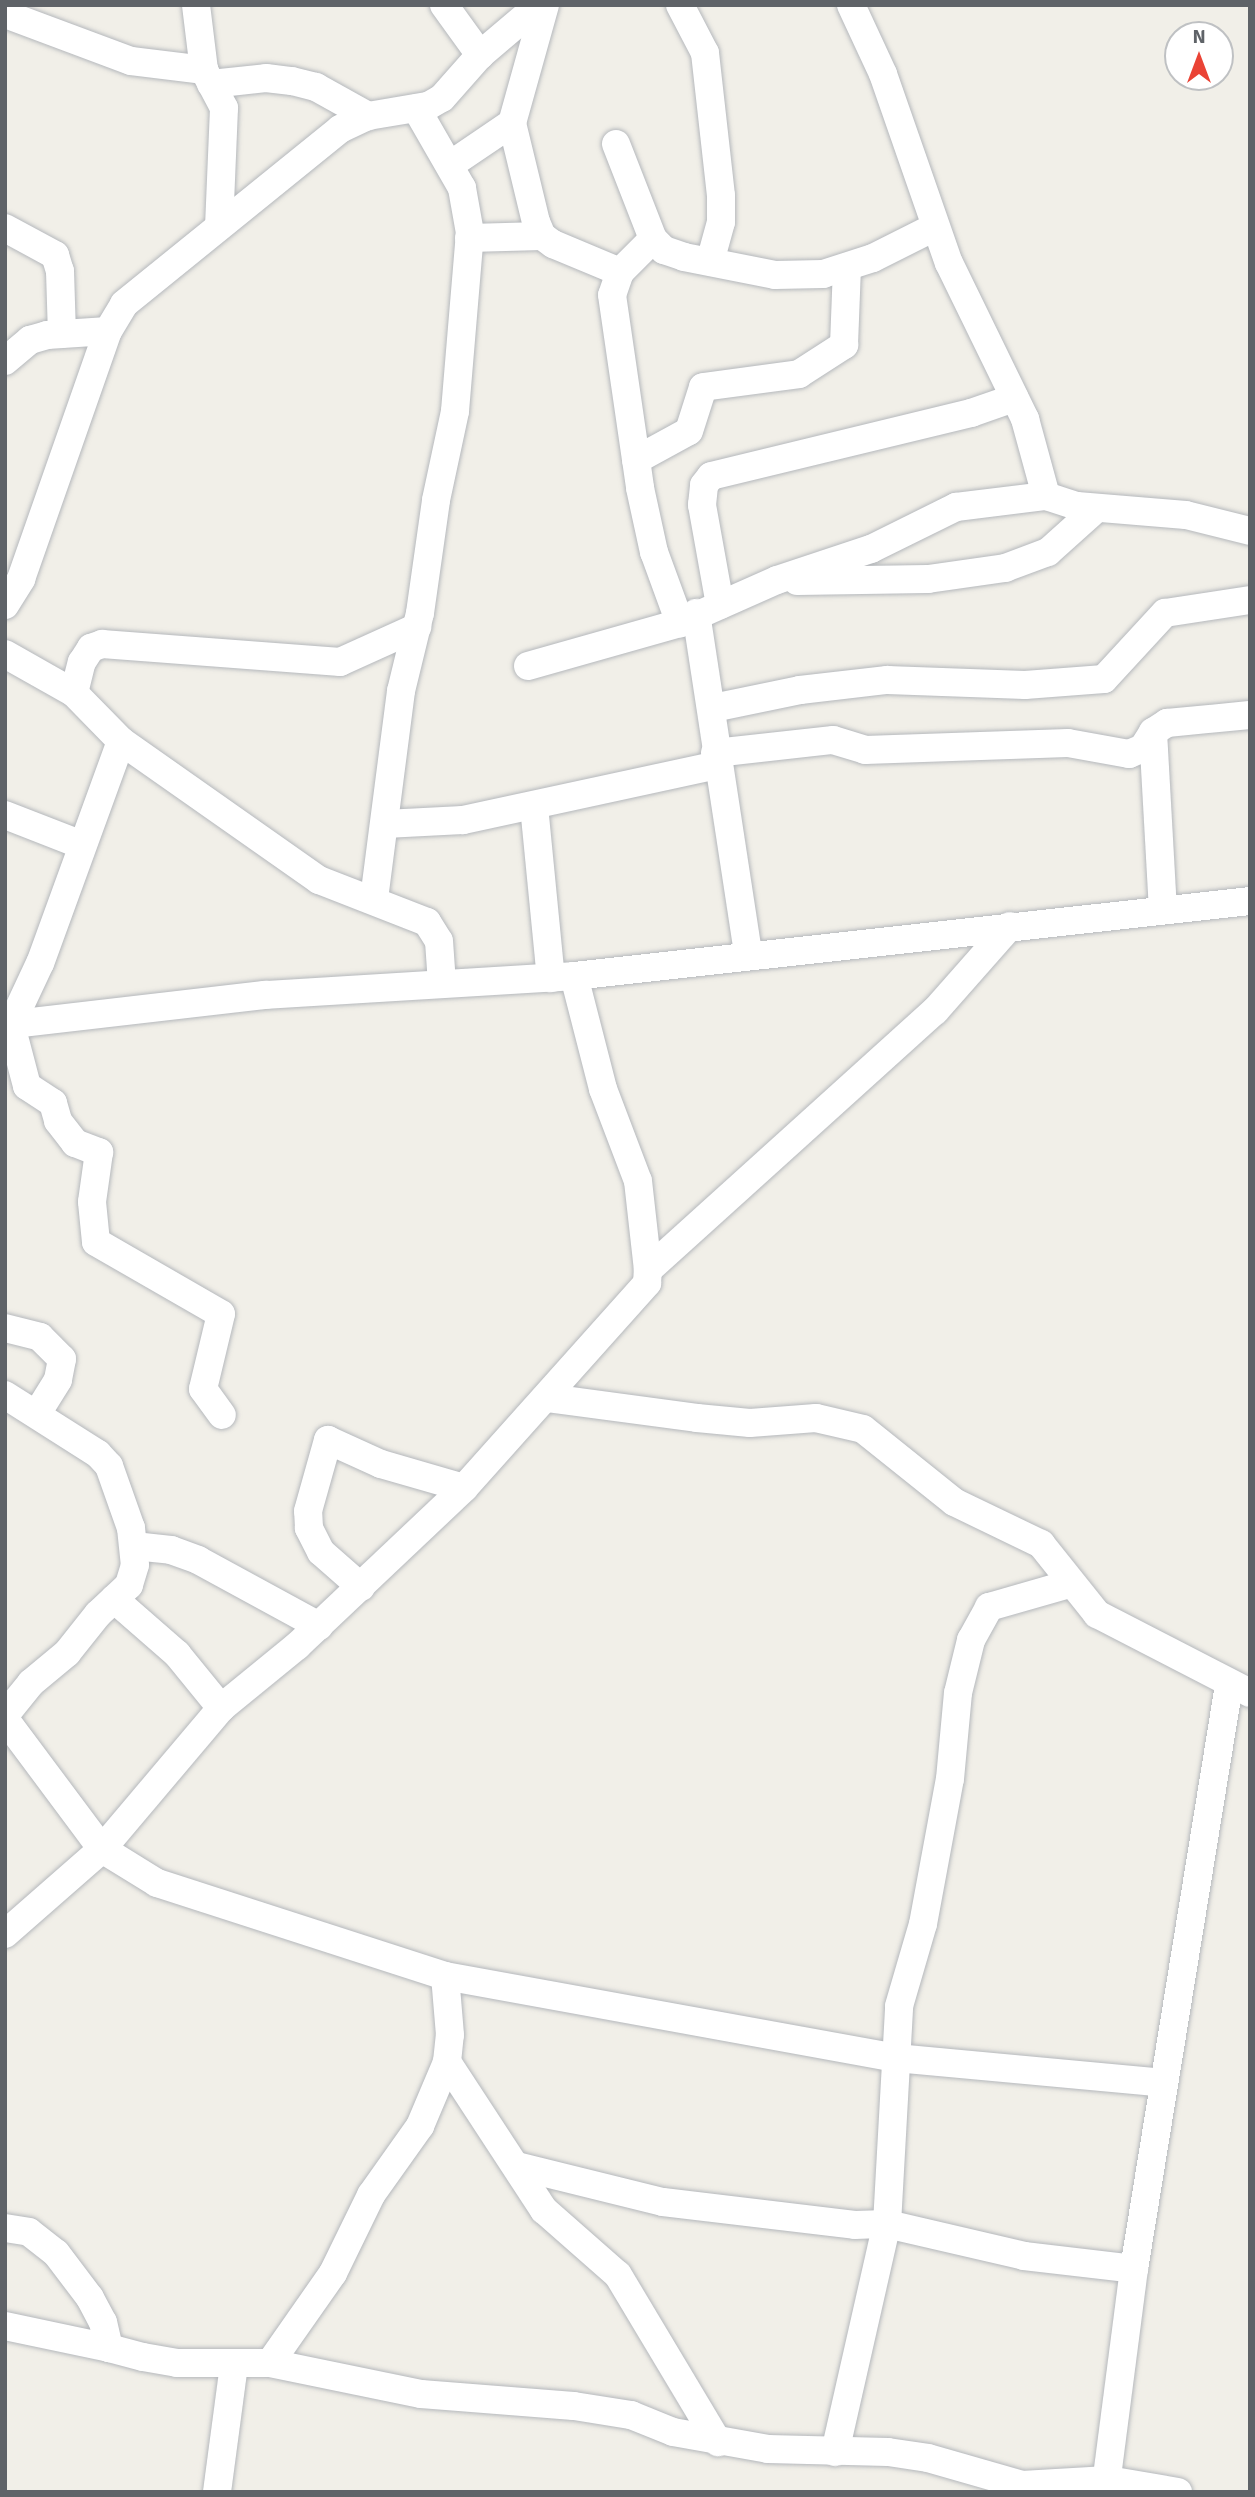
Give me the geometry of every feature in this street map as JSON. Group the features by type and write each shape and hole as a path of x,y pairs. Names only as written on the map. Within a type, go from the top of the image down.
{"street":[{"path":"196,5 207,77 224,108 219,226"},
{"path":"444,5 480,55"},
{"path":"5,605 21,579 59,479 108,331 124,304 142,286 340,129 368,116 416,108 442,98 480,55 539,5"},
{"path":"542,236 512,123 545,5"},
{"path":"680,5 705,52 721,196 721,222 710,262"},
{"path":"851,5 883,74 935,227 1025,419 1046,496"},
{"path":"5,14 131,61 207,77 266,78 316,87 368,116"},
{"path":"374,898 401,691 417,627 436,500 455,411 469,238 466,200 450,165 416,108"},
{"path":"450,165 512,123"},
{"path":"616,144 653,239 664,250 710,262 799,277 847,267 935,227"},
{"path":"5,228 55,255 60,271 61,334"},
{"path":"469,238 542,236 620,272"},
{"path":"653,239 620,272 612,295 636,460 654,552 698,614"},
{"path":"636,460 689,431 703,387 799,374 844,345 847,267"},
{"path":"5,361 30,340 61,334 108,331"},
{"path":"748,954 716,759 713,708 698,614 704,485 711,476 971,413 1014,398"},
{"path":"528,666 698,614 777,580 872,549 965,504 1046,496 1096,509 1186,515 1250,531"},
{"path":"777,580 928,579 1005,568 1048,552 1096,509"},
{"path":"713,708 800,690 887,680 1025,685 1104,679 1165,612 1250,600"},
{"path":"74,693 82,662 91,648 102,644 340,662 417,627"},
{"path":"5,654 74,693 121,741 318,880 374,898 427,922 439,941 442,984"},
{"path":"385,824 463,820 534,806 716,759 833,740 865,750 1068,743 1129,754 1143,748 1153,732 1167,723 1250,715"},
{"path":"1153,732 1163,910"},
{"path":"121,741 40,963 8,1025 27,1086 53,1103 58,1121 75,1143 99,1153 92,1202 96,1242 221,1314 203,1389 222,1415"},
{"path":"5,1934 102,1849 222,1708 319,1626 464,1488 548,1398 647,1283 648,1270 638,1181 563,977 534,806"},
{"path":"5,815 82,845"},
{"path":"8,1025 265,995 563,977 748,954 1250,901"},
{"path":"648,1270 935,1011 1010,926"},
{"path":"5,1328 40,1337 62,1359 58,1380 37,1413"},
{"path":"5,1395 37,1413 109,1466 134,1546 133,1576 114,1599 7,1707 102,1849 157,1883 445,1976 895,2058 1164,2083"},
{"path":"548,1398 750,1423 816,1418 863,1429 954,1502 1030,1536 1097,1614 1240,1689 1164,2083 1134,2269 1106,2486"},
{"path":"361,1587 321,1552 309,1528 309,1511 328,1440 381,1464 464,1488"},
{"path":"134,1546 171,1550 198,1560 319,1626"},
{"path":"835,2452 887,2224 899,2006 923,1924 950,1779 958,1693 971,1640 989,1607 1069,1584"},
{"path":"114,1599 177,1654 222,1708"},
{"path":"270,2363 333,2273 371,2195 420,2126 447,2062 450,2035 445,1976"},
{"path":"447,2062 485,2125 517,2166 544,2210 618,2275 719,2442"},
{"path":"517,2166 663,2202 855,2225 887,2224 1024,2256 1134,2269"},
{"path":"5,2228 29,2232 56,2253 90,2298 103,2322 109,2348"},
{"path":"5,2326 177,2363 270,2363 421,2394 631,2415 673,2432 719,2442 928,2458 1022,2485 1106,2486 1178,2492"},
{"path":"217,2492 234,2365"}]}
